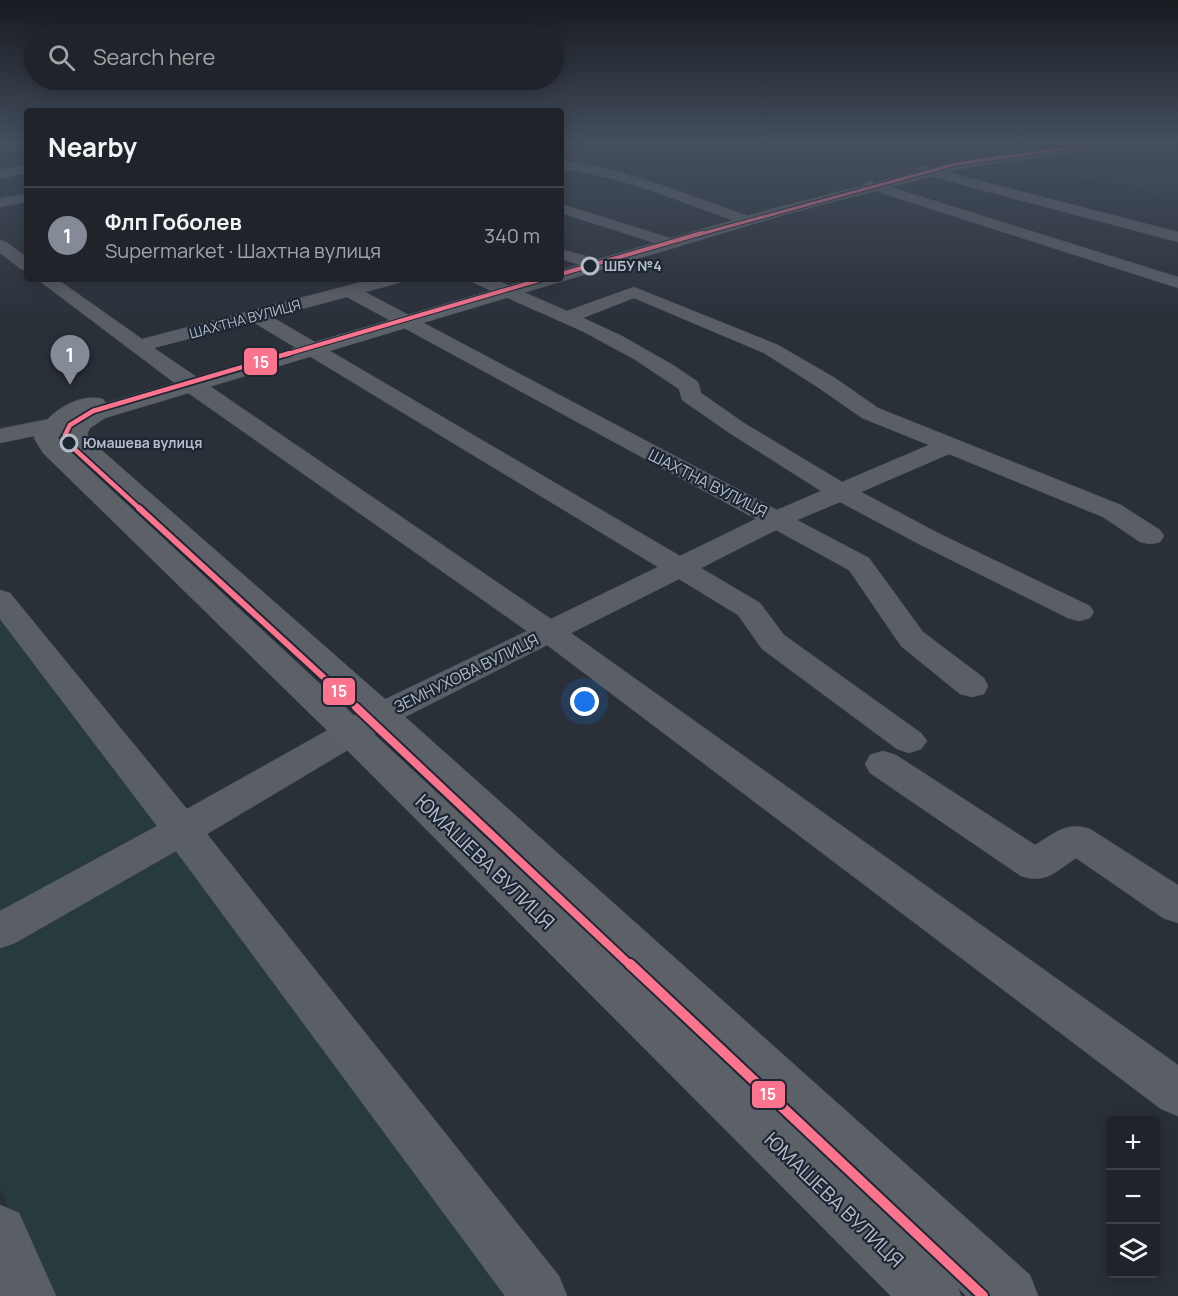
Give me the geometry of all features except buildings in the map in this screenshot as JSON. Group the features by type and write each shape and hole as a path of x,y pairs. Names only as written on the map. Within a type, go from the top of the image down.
{"main road":[{"path":"564,275 664,241 816,201"},
{"path":"564,268 591,264 746,220"},
{"path":"188,382 85,406 66,415 65,425 188,382 404,319 503,284 522,282"},
{"name":"ЮМАШЕВА ВУЛИЦЯ","path":"65,425 46,438 52,448 1009,1296"},
{"name":"ЮМАШЕВА ВУЛИЦЯ","path":"366,724 932,1296"}],"street":[{"path":"691,201 746,220"},
{"path":"923,201 1178,283"},
{"path":"1043,201 1178,237"},
{"path":"564,209 664,241"},
{"path":"18,237 1,246 24,263"},
{"path":"564,255 591,264"},
{"path":"50,282 188,382 549,632 1178,1093"},
{"name":"ШАХТНА ВУЛИЦЯ","path":"139,346 382,282"},
{"path":"503,284 630,349 677,377 690,387 690,395 733,427 839,492 898,525 1079,612"},
{"name":"ШАХТНА ВУЛИЦЯ","path":"350,291 533,388 607,431 778,519 859,564 912,639 972,686"},
{"path":"567,317 633,292 771,349 827,383 870,413 1112,511 1150,536"},
{"path":"257,316 748,609 773,642 896,752 1035,865 1076,838 1178,906"},
{"path":"0,436 65,425"},
{"name":"ЗЕМНУХОВА ВУЛИЦЯ","path":"0,931 366,724 778,519 947,446"},
{"path":"0,599 182,830 539,1296"},
{"path":"0,1232 28,1296"}],"green space":[{"path":"0,615 511,1296 50,1296 0,1188"}],"transit line":[{"name":"15","path":"564,273 816,201"},
{"name":"15","path":"533,282 93,411 70,425 65,435 70,445 371,721 983,1296"}],"place":[{"name":"ШБУ №4","path":"590,266"},
{"name":"Флп Гоболев","path":"70,385"},
{"name":"Юмашева вулиця","path":"69,443"}]}
